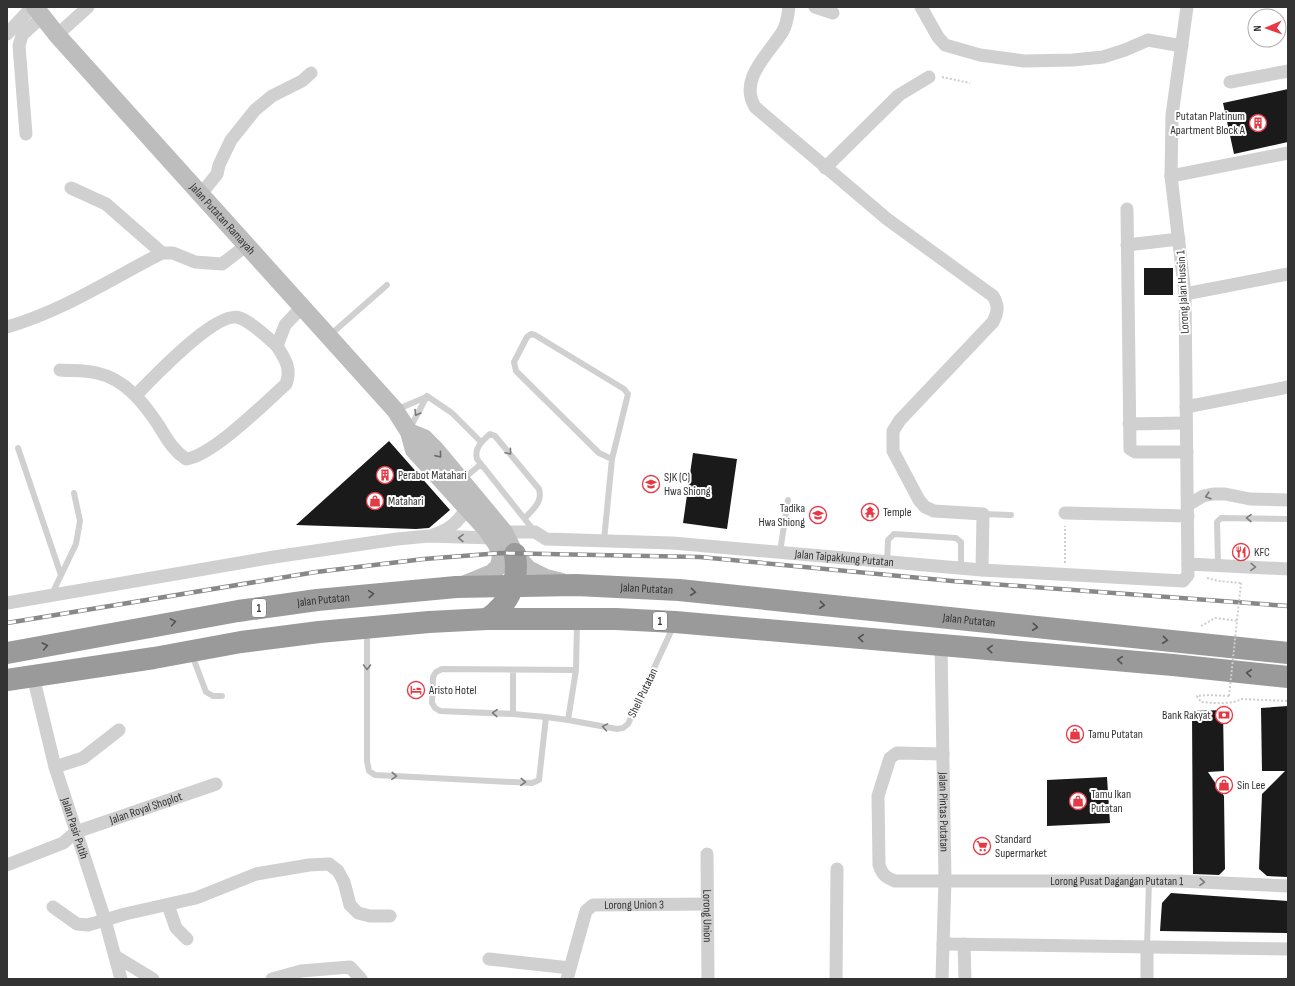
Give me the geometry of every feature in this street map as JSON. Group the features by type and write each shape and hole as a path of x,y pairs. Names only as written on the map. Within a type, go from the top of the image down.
{"highway":[{"path":"487,619 498,612 514,586 516,571 515,554"},
{"name":"Jalan Putatan","path":"7,653 150,626 317,600 456,587 576,585 679,590 1288,653"},
{"path":"615,586 610,592 607,602 608,611 616,619"},
{"name":"1","path":"7,680 319,632 429,622 487,619 616,619 675,622 1288,676"},
{"path":"150,626 154,658"},
{"path":"7,656 33,676"}],"main road":[{"name":"Jalan Putatan Ramayah","path":"37,10 395,410 409,432 414,450 466,508 499,535 502,557 499,566 492,573 483,578 456,587"},
{"name":"Jalan Putatan Ramayah","path":"409,432 424,438 461,481 499,535 528,570 546,578 576,585"}],"street":[{"path":"57,34 88,7"},
{"path":"789,7 784,30 752,76 749,88 750,99 755,107 887,219 993,296 998,304 998,314 993,322 900,420 893,431 892,440 893,452 918,500 925,508 934,511 983,514 982,570"},
{"path":"815,7 833,13"},
{"path":"921,7 938,37 945,45 980,55 1024,60 1073,60 1103,57 1125,50 1148,40 1182,46"},
{"name":"Lorong Jalan Hussin 1","path":"1186,579 1188,564 1188,510 1185,294 1171,176 1172,115 1187,7"},
{"path":"7,34 37,10"},
{"path":"26,134 19,46 22,35 37,10"},
{"path":"1230,82 1288,71"},
{"path":"201,194 217,174 219,165 231,140 255,110 272,96 302,81 311,73"},
{"path":"826,168 899,95 929,76"},
{"path":"1171,176 1288,153"},
{"path":"71,188 106,204 162,253"},
{"path":"1127,209 1130,449 1135,452 1187,452"},
{"path":"1127,244 1179,239"},
{"path":"7,327 26,322 74,301 162,253 173,253 195,262 222,264 247,244"},
{"path":"1185,294 1288,274"},
{"path":"277,346 285,325 302,307"},
{"path":"60,370 97,373 116,380 136,395 146,406 176,452 186,459 193,458 224,437 286,384 289,376 287,363 277,346 240,318 230,317 212,325 136,395"},
{"path":"1186,407 1288,387"},
{"path":"1129,424 1186,423"},
{"path":"1065,512 1188,510 1203,496 1213,494 1225,494 1250,499 1288,500"},
{"path":"7,602 313,550 397,538 429,536 445,531 453,525 460,518 466,508"},
{"name":"Jalan Taipakkung Putatan","path":"429,536 499,535 535,532 546,539 604,540 672,544 961,569 1183,581 1186,579"},
{"path":"1188,564 1288,569"},
{"name":"Jalan Pintas Putatan","path":"941,645 946,880 942,979"},
{"name":"Jalan Pasir Putih","path":"33,676 55,767 105,920 121,979"},
{"path":"55,767 84,758 119,730"},
{"name":"Lorong Pusat Dagangan Putatan 1","path":"943,754 898,753 890,758 878,796 879,864 884,875 895,881 1149,881 1288,886"},
{"name":"Jalan Royal Shoplot","path":"7,865 63,843 76,832 216,784"},
{"name":"Lorong Union","path":"707,854 708,979"},
{"path":"53,907 77,924 88,925 124,914 196,898 256,874 309,865 329,864 338,871 344,882 350,905 358,913 370,916 390,916"},
{"path":"836,979 837,869"},
{"name":"Lorong Union 3","path":"568,974 586,911 589,907 593,905 707,904"},
{"path":"168,905 176,928 187,939"},
{"path":"943,944 1288,949"},
{"path":"964,944 965,979"},
{"path":"1147,947 1147,979"},
{"path":"115,956 148,978"},
{"path":"489,959 568,974"},
{"path":"272,979 301,972 350,967 361,979"}],"lane":[{"path":"328,336 387,285"},
{"path":"604,540 612,459 628,394 617,384 531,334 527,337 514,362 516,371 599,453 612,459"},
{"path":"395,410 428,396"},
{"path":"409,432 413,420 428,396"},
{"path":"428,396 452,412 481,442"},
{"path":"525,518 539,502 541,495 539,489 494,436 490,434 481,442 476,456 535,532"},
{"path":"18,448 61,575"},
{"path":"461,481 481,464"},
{"path":"52,594 76,544 80,521 74,493"},
{"path":"779,554 788,500"},
{"path":"983,514 1012,515"},
{"path":"1218,565 1218,522 1221,518 1288,519"},
{"path":"887,563 888,540 890,536 894,534 956,538 961,542 961,569"},
{"path":"568,720 576,670 577,620"},
{"name":"Shell Putatan","path":"513,670 442,669 433,676 432,703 435,708 440,711 546,717 617,729 623,728 628,724 675,622"},
{"path":"366,628 367,761 369,771 375,775 532,783 539,780 546,717"},
{"path":"191,651 206,692 213,696 222,696"},
{"path":"512,714 513,670 576,670"},
{"path":"1147,947 1149,881"}],"path":[{"path":"929,76 970,83"},
{"path":"1064,575 1065,512"},
{"path":"1219,581 1241,583 1229,696 1197,696 1201,702 1213,703 1235,702 1242,699 1288,701"},
{"path":"1215,618 1238,621"}],"building":[{"name":"Putatan Platinum Apartment Block A","path":"1288,89 1288,142 1234,154 1223,103"},
{"path":"1144,268 1173,268 1173,295 1144,295"},
{"name":"Perabot Matahari","path":"389,441 450,510 429,528 416,529 296,525"},
{"path":"693,453 737,459 727,529 683,523"},
{"path":"1288,706 1288,877 1267,876 1259,869 1262,794 1285,771 1262,771 1261,708"},
{"path":"1223,710 1224,771 1208,772 1224,796 1225,869 1219,875 1193,874 1192,711"},
{"name":"Tamu Ikan Putatan","path":"1107,777 1110,823 1047,826 1047,780"},
{"path":"1171,893 1288,901 1288,933 1160,931 1162,903"}],"railway":[{"path":"7,623 316,572 424,559 501,553 700,557 952,581 1288,606"}],"place":[{"name":"Putatan Platinum Apartment Block A","path":"1258,123"},
{"name":"Perabot Matahari","path":"385,475"},
{"name":"SJK (C) Hwa Shiong","path":"651,484"},
{"name":"Matahari","path":"375,501"},
{"name":"Temple","path":"870,512"},
{"name":"Tadika Hwa Shiong","path":"818,515"},
{"name":"KFC","path":"1241,552"},
{"name":"Aristo Hotel","path":"416,690"},
{"name":"Bank Rakyat","path":"1224,715"},
{"name":"Tamu Putatan","path":"1075,734"},
{"name":"Sin Lee","path":"1224,785"},
{"name":"Tamu Ikan Putatan","path":"1078,801"},
{"name":"Standard Supermarket","path":"982,846"}]}
